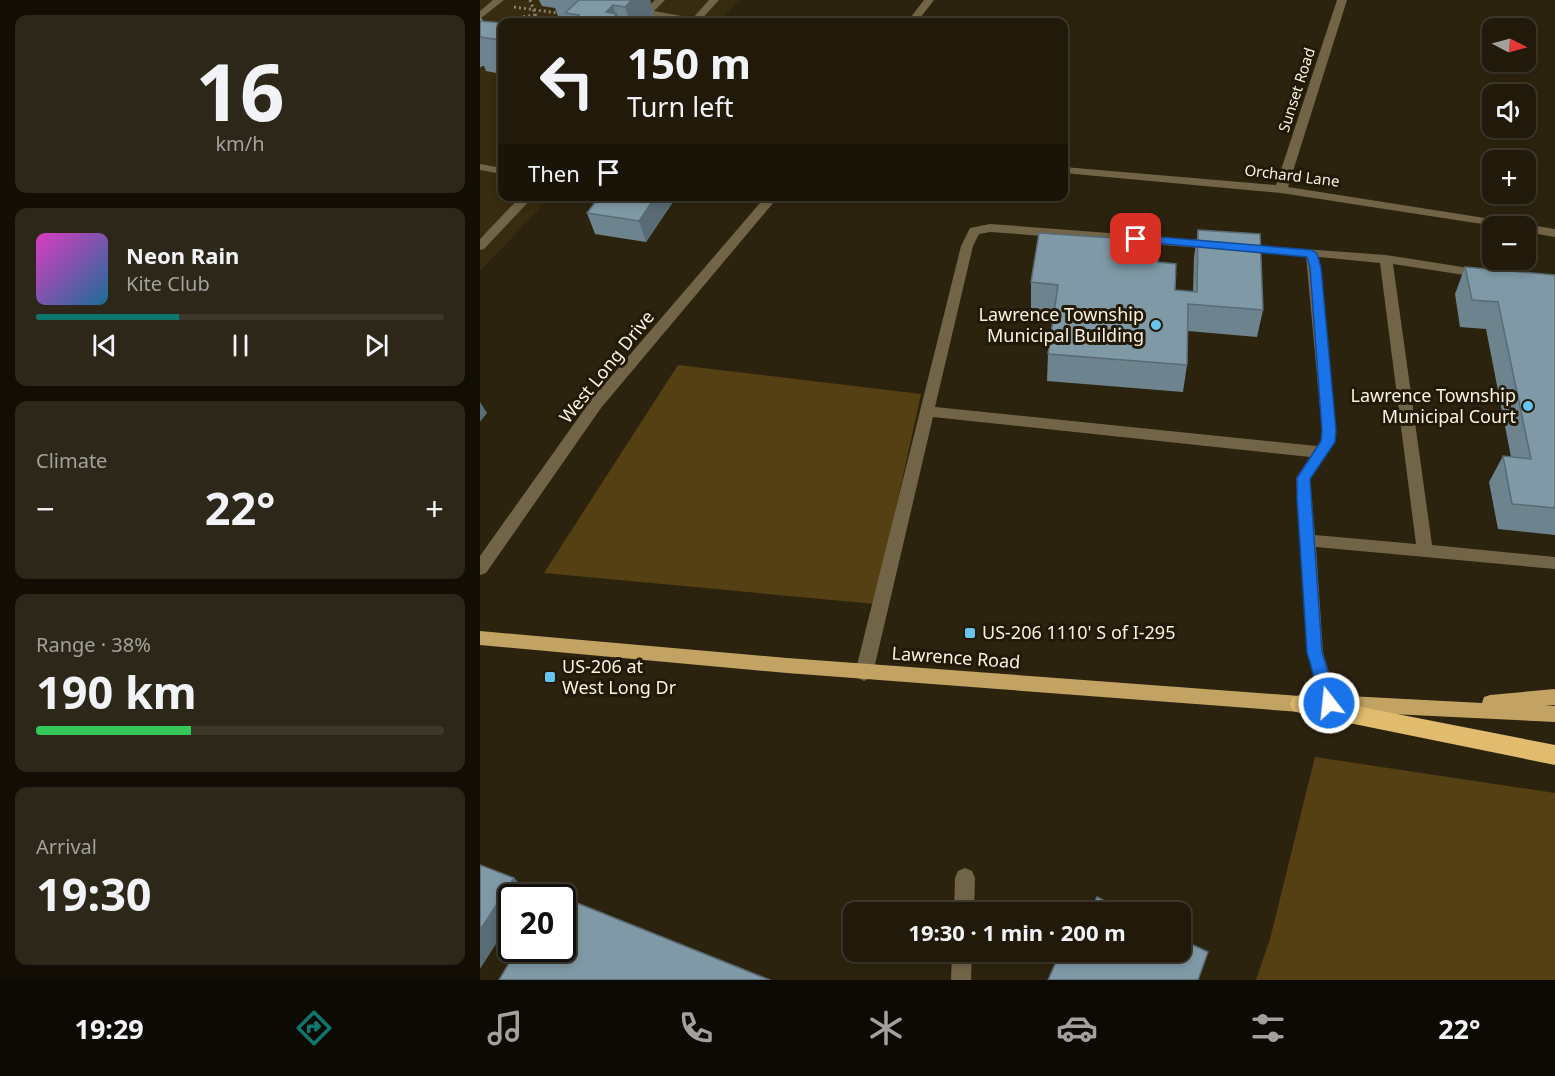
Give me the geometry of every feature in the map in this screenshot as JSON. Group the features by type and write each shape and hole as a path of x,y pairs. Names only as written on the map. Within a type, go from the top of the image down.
{"highway":[{"path":"1300,704 1555,755"}],"main road":[{"name":"Lawrence Road","path":"480,638 631,654 864,673 1300,704 1329,703 1555,714"},
{"name":"Lawrence Road","path":"1430,708 1555,697"}],"street":[{"path":"660,0 647,13 673,18"},
{"path":"698,18 714,0"},
{"path":"915,18 929,0"},
{"name":"Sunset Road","path":"1281,189 1342,0"},
{"path":"480,16 502,3"},
{"path":"480,167 498,170"},
{"name":"Orchard Lane","path":"1068,170 1281,189 1482,221"},
{"path":"480,246 523,201"},
{"name":"West Long Drive","path":"480,568 596,404 769,201"},
{"path":"864,673 926,411 968,246 974,231 990,228 1020,230 1386,259 1493,275"},
{"path":"1536,230 1555,233"},
{"path":"1312,254 1316,268 1329,430 1328,442 1303,478 1314,652 1329,703"},
{"path":"1386,259 1425,551"},
{"path":"926,411 1319,452"},
{"path":"1306,540 1555,563"},
{"path":"964,902 965,878"},
{"path":"961,980 962,962"}],"path":[{"path":"530,0 536,18"},
{"path":"502,3 558,13"},
{"path":"526,18 535,15"}],"shaded area":[{"path":"480,0 739,0 722,18 498,18 498,201 547,201 480,271"},
{"path":"678,365 921,394 875,604 544,573"},
{"path":"1315,757 1555,793 1555,980 1256,980 1270,939"}],"building":[{"path":"579,0 632,0 625,7 613,5 606,12 617,14 612,18 576,18 579,15 565,13"},
{"path":"480,21 498,23 498,40 480,37"},
{"path":"596,201 653,201 639,221 587,213"},
{"name":"Lawrence Township Municipal Building","path":"1198,230 1260,234 1263,310 1188,304 1187,365 1048,354 1058,285 1031,282 1039,233 1159,241 1158,262 1176,264 1175,290 1197,292"},
{"name":"Lawrence Township Municipal Court","path":"1465,267 1555,275 1555,508 1512,504 1503,456 1531,459 1498,302 1472,300"},
{"path":"480,865 514,878 510,884 498,884 498,902 480,930"},
{"path":"1097,897 1107,902 1095,902"},
{"path":"576,903 770,980 499,980 510,962 576,962"},
{"path":"1191,944 1208,952 1198,980 1048,980 1056,962 1191,962"}],"place":[{"name":"Lawrence Township Municipal Building","path":"1156,325"},
{"name":"Lawrence Township Municipal Court","path":"1528,406"},
{"name":"US-206 1110' S of I-295","path":"970,633"},
{"name":"US-206 at West Long Dr","path":"550,677"}],"route":[{"path":"1136,239 1312,254 1316,268 1329,430 1328,442 1303,478 1314,652 1329,703"}]}
